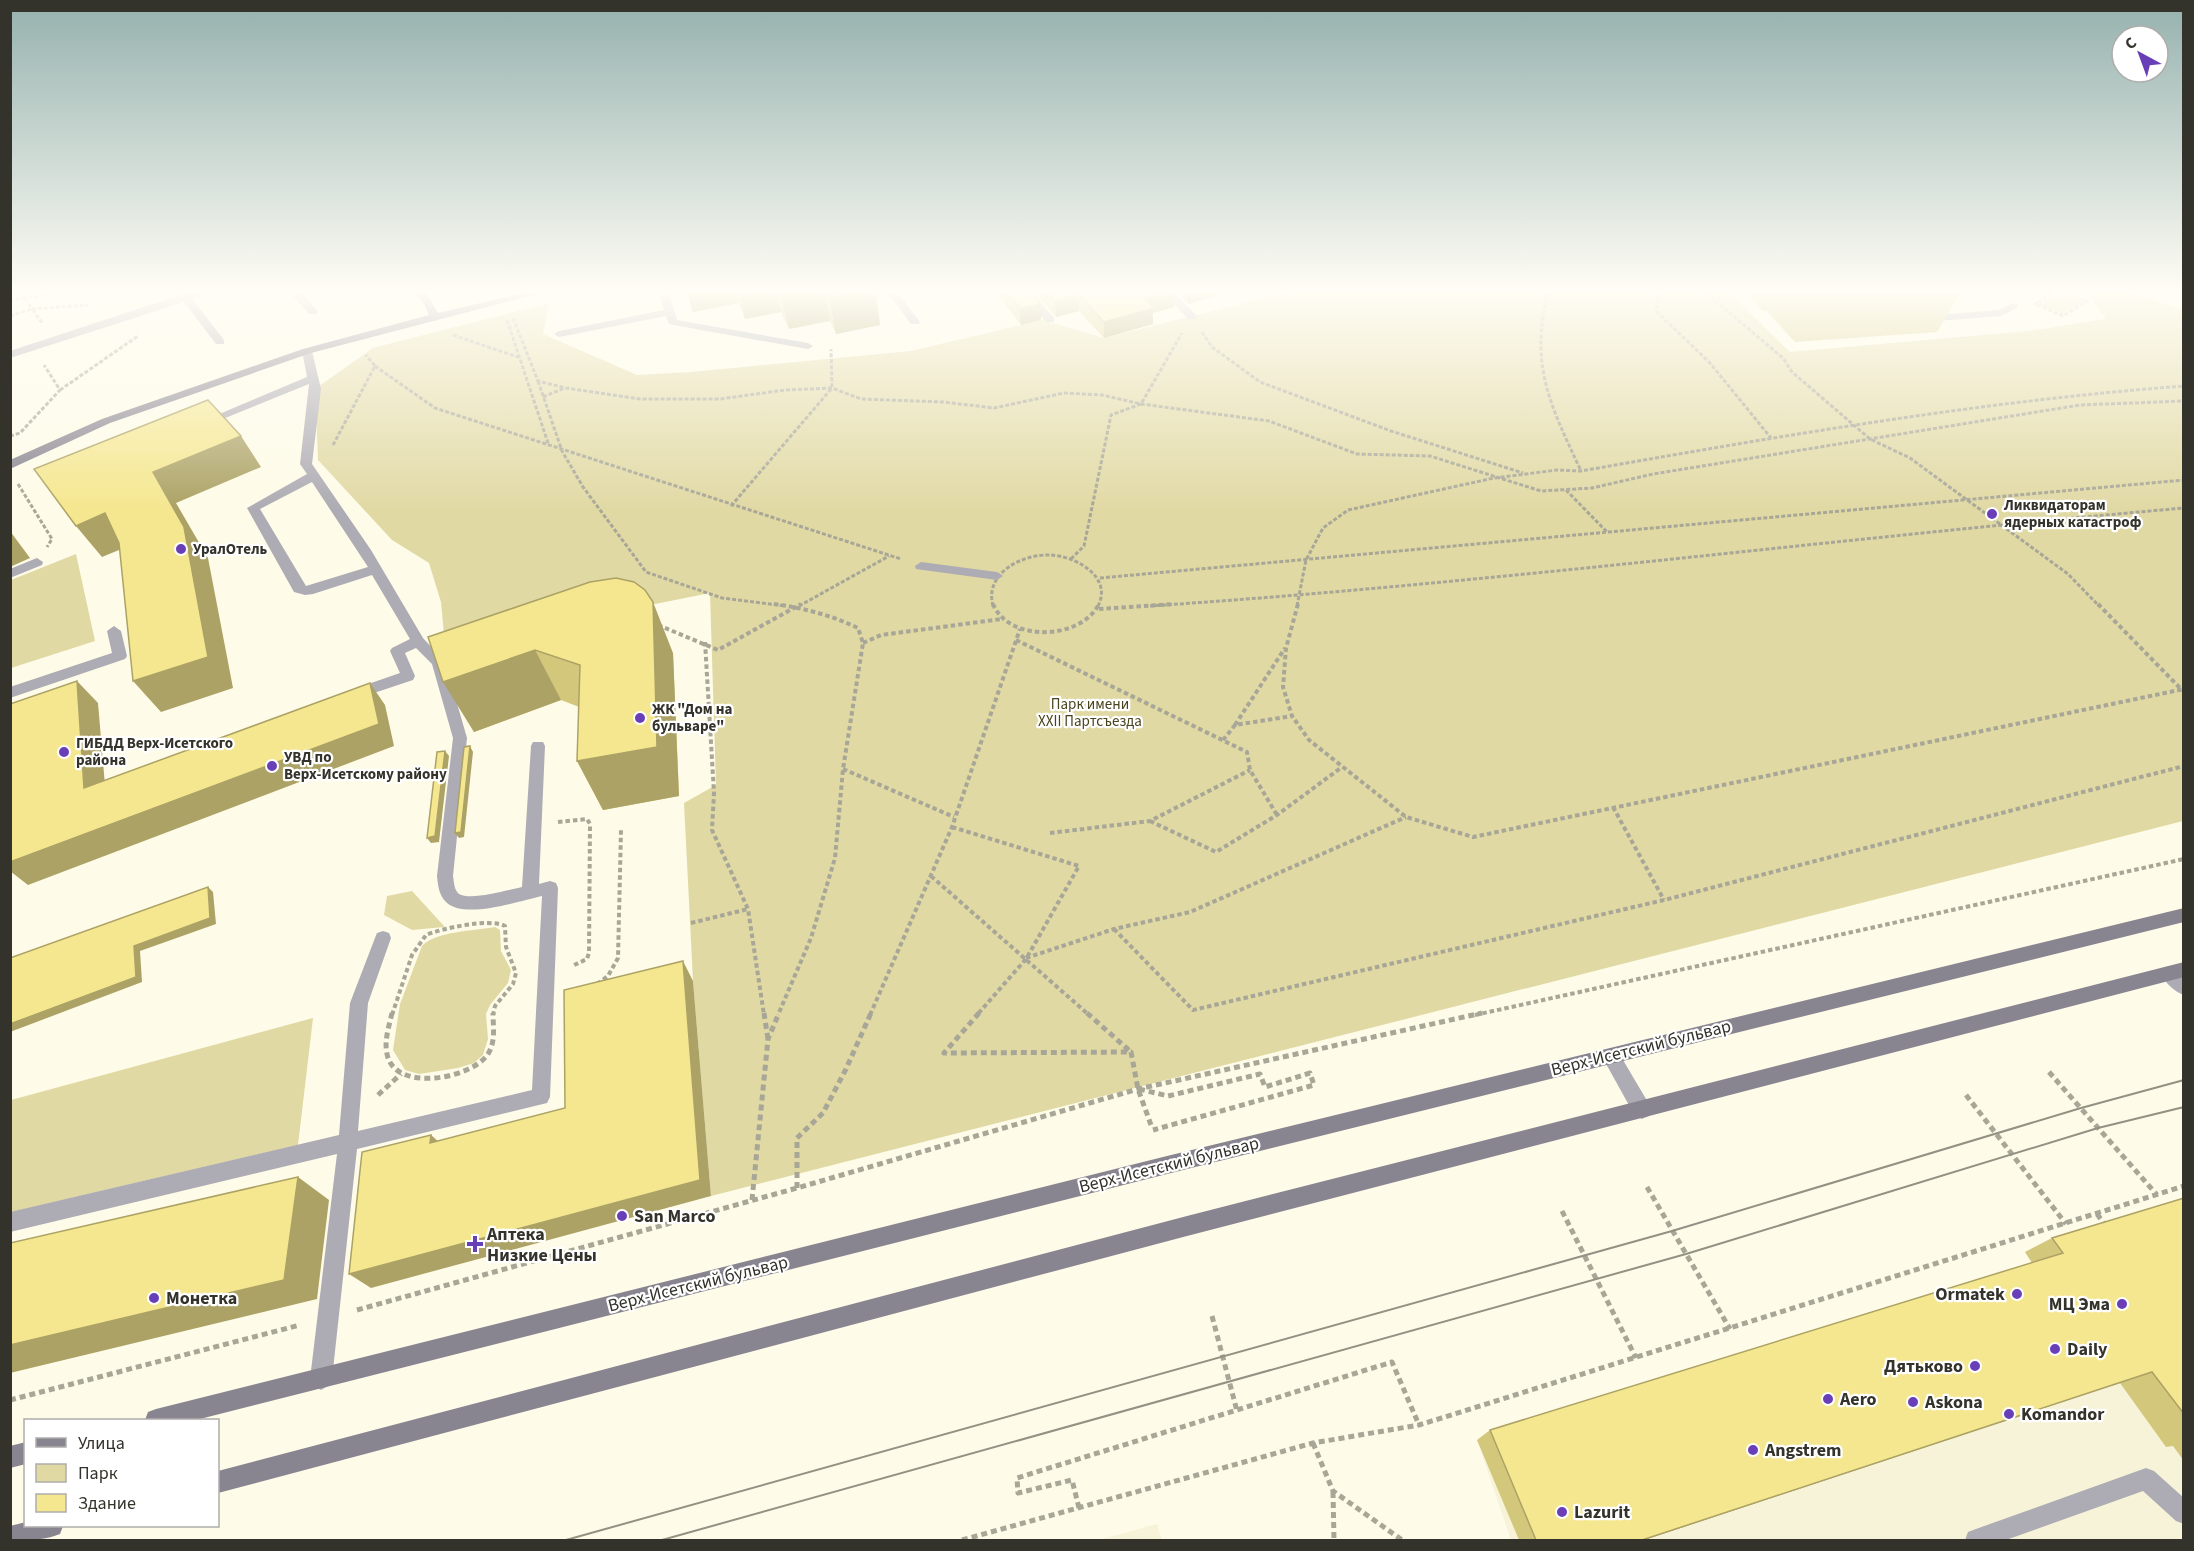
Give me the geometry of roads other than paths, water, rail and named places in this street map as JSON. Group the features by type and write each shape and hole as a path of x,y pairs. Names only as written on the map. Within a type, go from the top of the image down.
{"main road":[{"path":"10,465 106,421 266,365"},
{"name":"Верх-Исетский бульвар","path":"160,1419 1167,1165 2184,915"},
{"path":"219,1482 1198,1223 2176,971"},
{"path":"10,1536 48,1527"}],"street":[{"path":"10,1222 541,1097 550,888 470,904 453,899 447,891 445,876 460,738 438,662 418,640 375,568 306,464 315,389 310,365"},
{"path":"189,429 312,379"},
{"path":"315,476 254,508 299,589 313,590 375,568"},
{"path":"10,574 37,562"},
{"path":"921,566 997,576"},
{"path":"10,693 120,656 114,631"},
{"path":"342,698 408,676 397,651 418,640"},
{"path":"443,679 460,673"},
{"path":"530,892 538,746"},
{"path":"321,1379 348,1142 359,1003 383,938"},
{"path":"2176,971 2184,988"},
{"path":"1611,1056 1642,1110"},
{"path":"1976,1540 2146,1479 2184,1513"}],"tram line":[{"path":"566,1540 1672,1231 2081,1108 2184,1080"},
{"path":"662,1540 1686,1254 2098,1128 2184,1107"}],"place":[{"name":"Ликвидаторам ядерных катастроф","path":"1992,514"},
{"name":"УралОтель","path":"181,549"},
{"name":"ЖК \"Дом на бульваре\"","path":"640,718"},
{"name":"ГИБДД Верх-Исетского района","path":"64,752"},
{"name":"УВД по Верх-Исетскому району","path":"272,766"},
{"name":"San Marco","path":"622,1216"},
{"name":"Аптека Низкие Цены","path":"475,1244"},
{"name":"Ormatek","path":"2017,1294"},
{"name":"Монетка","path":"154,1298"},
{"name":"МЦ Эма","path":"2122,1304"},
{"name":"Daily","path":"2055,1349"},
{"name":"Дятьково","path":"1975,1366"},
{"name":"Aero","path":"1828,1399"},
{"name":"Askona","path":"1913,1402"},
{"name":"Komandor","path":"2009,1414"},
{"name":"Angstrem","path":"1753,1450"},
{"name":"Lazurit","path":"1562,1512"}],"park label":[{"name":"Парк имени XXII Партсъезда","path":"1090,712"}]}
